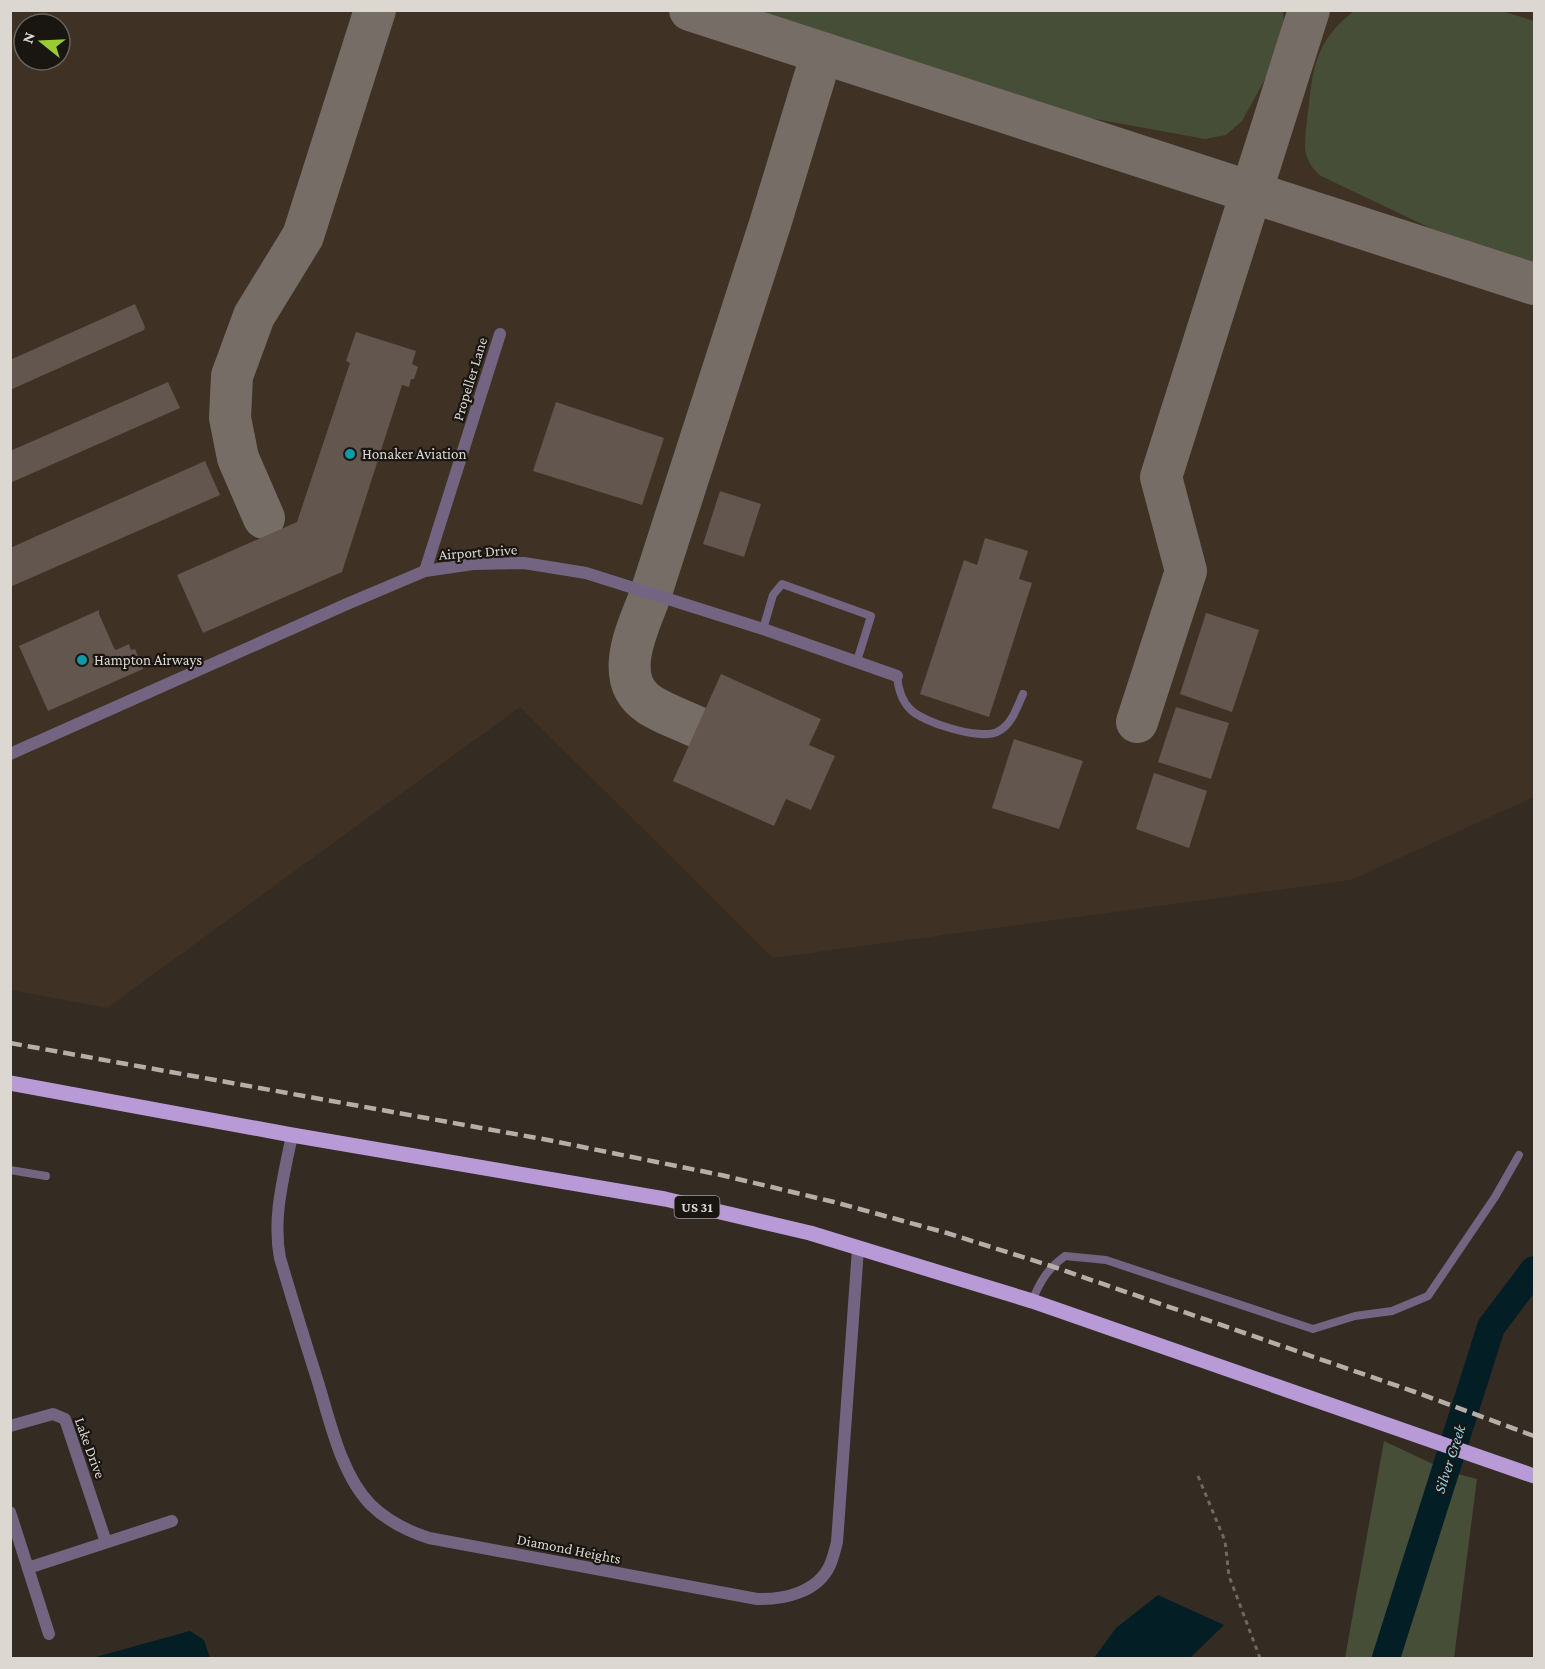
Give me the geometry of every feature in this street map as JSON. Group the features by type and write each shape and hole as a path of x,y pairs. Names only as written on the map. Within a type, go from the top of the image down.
{"main road":[{"name":"US 31","path":"10,1083 292,1135 665,1199 810,1233 1032,1301 1166,1350 1363,1415 1534,1476"}],"street":[{"name":"Propeller Lane","path":"425,572 500,334"},
{"name":"Airport Drive","path":"10,754 347,604 425,572 473,564 502,563 556,568 615,581 897,676"},
{"name":"Diamond Heights","path":"292,1135 278,1203 276,1241 338,1448 356,1486 369,1503 389,1520 408,1531 429,1538 757,1599 773,1600 799,1593 814,1584 829,1567 837,1542 858,1249"},
{"name":"Lake Drive","path":"10,1426 53,1413 65,1419 106,1542"},
{"path":"10,1512 49,1634"},
{"path":"28,1568 172,1521"}],"lane":[{"path":"763,629 773,595 782,584 871,616 857,662"},
{"path":"897,676 898,686 911,711 936,723 975,734 997,732 1005,727 1023,694"},
{"path":"1032,1301 1041,1279 1051,1266 1065,1256 1106,1260 1313,1329 1355,1316 1392,1311 1428,1296 1495,1197 1519,1155"},
{"path":"10,1170 46,1176"}],"path":[{"path":"1198,1476 1225,1541 1229,1576 1260,1659"}],"shaded area":[{"path":"10,11 1534,11 1534,797 1351,880 773,958 520,707 107,1008 11,990"}],"green space":[{"path":"759,11 1283,11 1284,28 1275,61 1242,121 1226,135 1205,139 1090,118"},
{"path":"1354,11 1502,11 1534,21 1534,262 1430,228 1321,176 1312,167 1307,156 1305,142 1316,64 1325,42 1342,21"},
{"path":"1384,1441 1450,1472 1477,1479 1454,1658 1345,1658"}],"water":[{"path":"1158,1595 1224,1625 1190,1658 1094,1658 1116,1628"},
{"path":"190,1631 204,1640 210,1658 92,1658"}],"building":[{"path":"135,304 145,327 144,330 10,390 10,360"},
{"name":"Honaker Aviation","path":"356,332 416,351 412,364 418,367 409,387 402,385 342,572 203,633 177,575 297,522 350,363 346,361"},
{"path":"168,382 180,408 10,483 10,451"},
{"path":"556,402 664,438 642,505 533,471"},
{"path":"205,461 220,495 10,587 10,548"},
{"path":"720,491 761,504 744,557 703,544"},
{"path":"985,538 1028,551 1019,579 1032,583 989,717 920,694 964,560 977,565"},
{"name":"Hampton Airways","path":"99,610 114,648 116,650 129,644 131,650 135,649 143,669 48,711 19,646"},
{"path":"1206,613 1259,630 1232,712 1180,694"},
{"path":"721,674 821,719 809,745 835,756 811,810 786,799 774,826 673,781"},
{"path":"1176,707 1229,723 1211,779 1158,762"},
{"path":"1014,739 1083,761 1059,829 992,808"},
{"path":"1154,773 1207,791 1189,848 1136,829"}],"waterway":[{"name":"Silver Creek","path":"1386,1658 1491,1327 1534,1270"}],"taxiway":[{"path":"264,518 238,458 230,418 232,376 254,316 303,236 375,10"},
{"path":"690,10 1534,284"},
{"path":"1137,722 1186,571 1161,477 1309,10"},
{"path":"697,727 655,708 638,694 632,681 631,652 770,224 822,53"}],"railway":[{"path":"10,1043 548,1140 721,1175 834,1202 947,1233 1051,1266 1415,1392 1534,1436"}],"place":[{"name":"Honaker Aviation","path":"350,454"},
{"name":"Hampton Airways","path":"82,660"}]}
